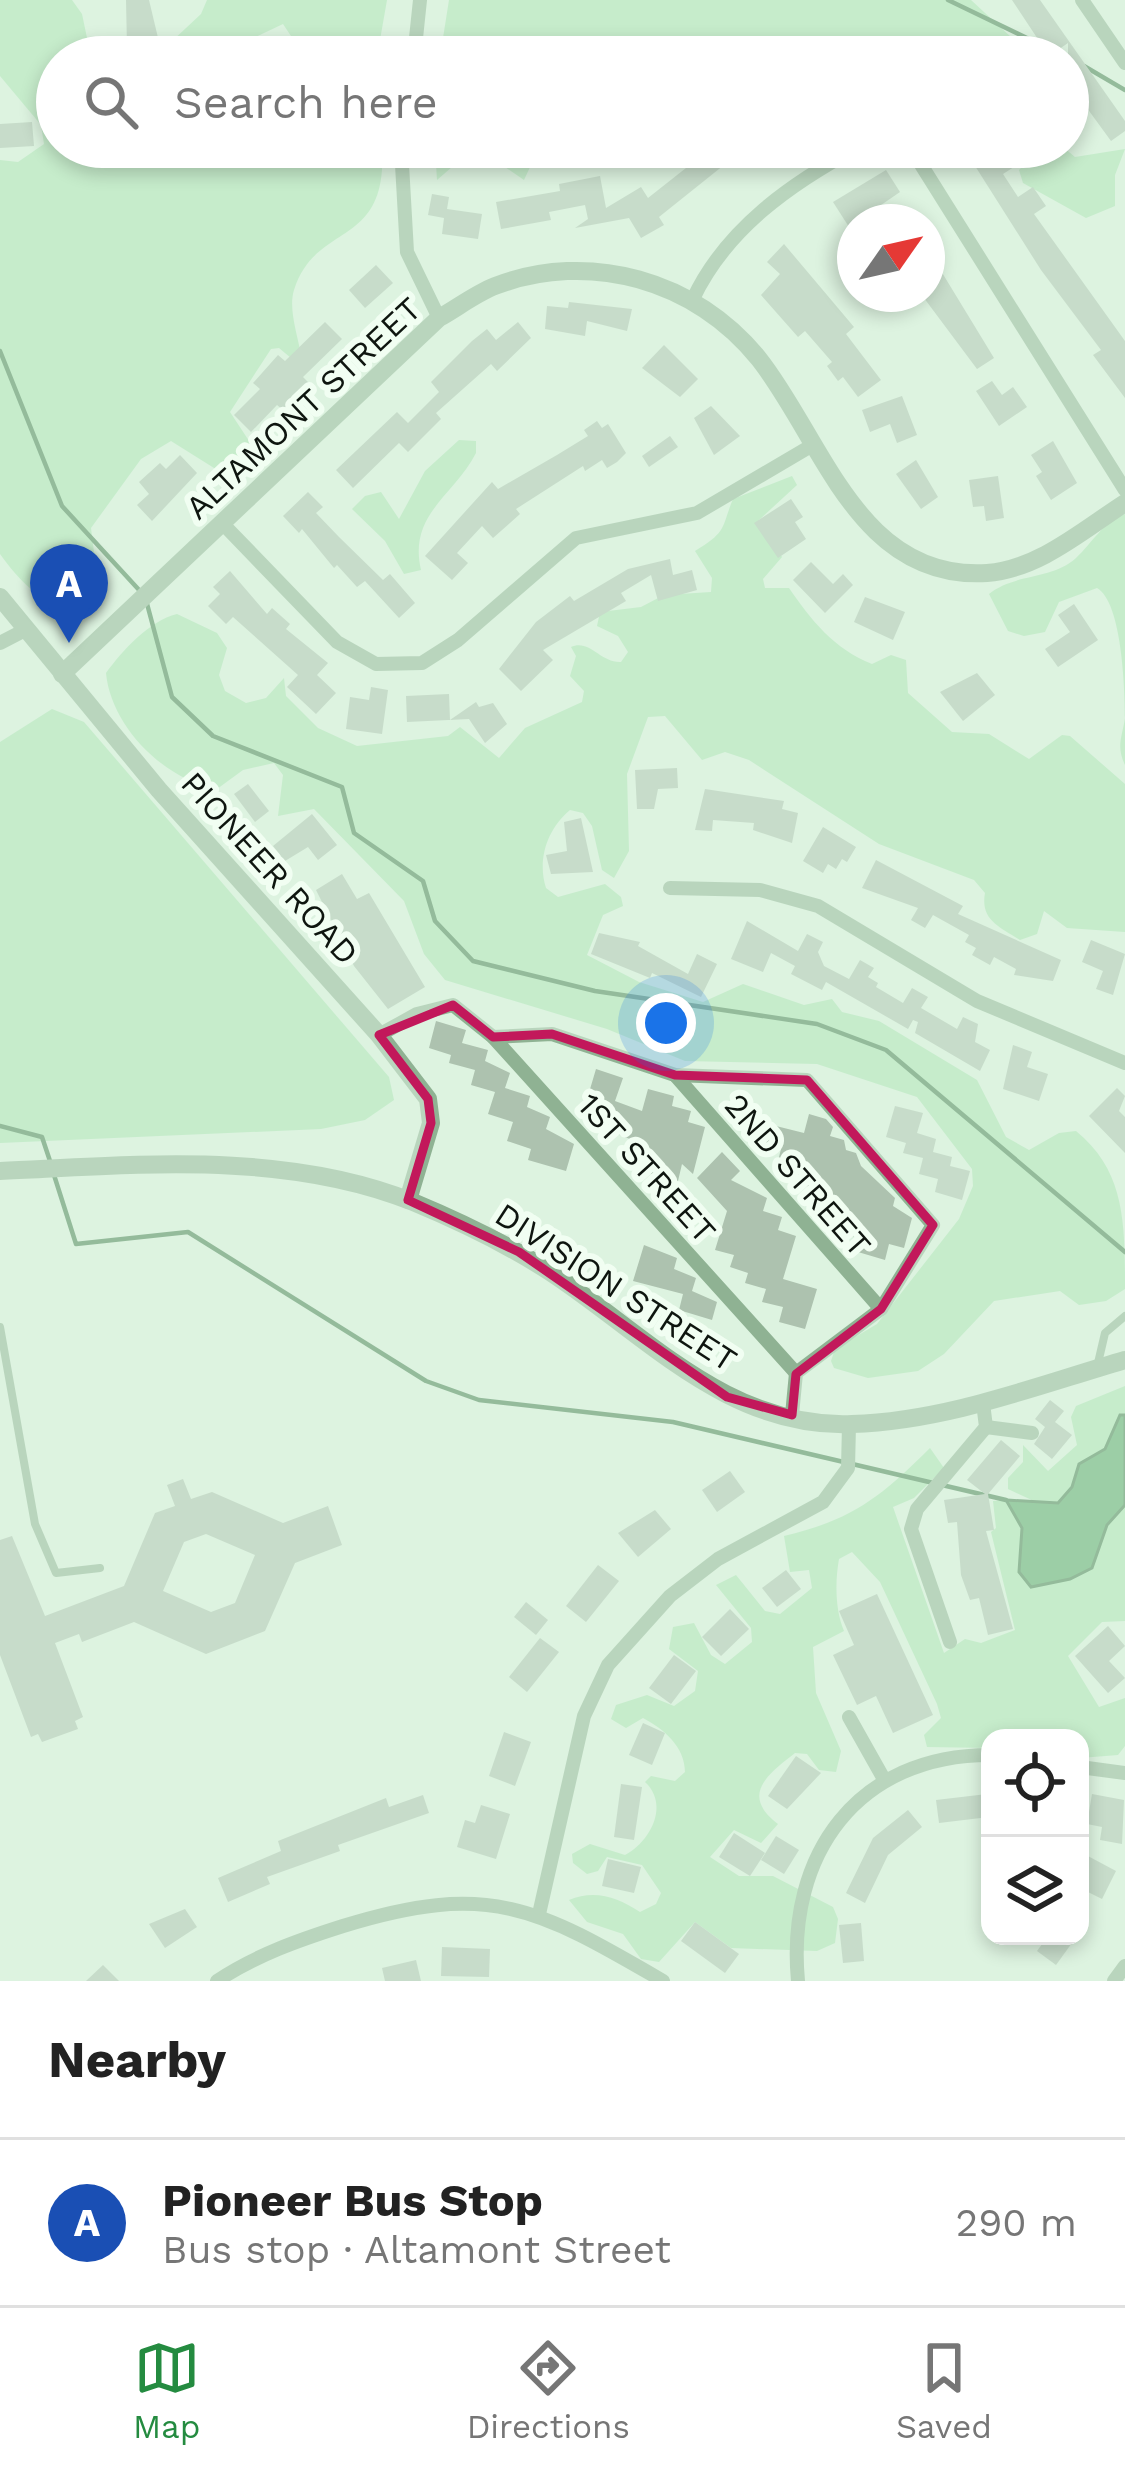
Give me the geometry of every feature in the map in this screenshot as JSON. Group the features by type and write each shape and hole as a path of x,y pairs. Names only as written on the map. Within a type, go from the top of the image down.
{"street":[{"path":"416,36 420,0"},
{"path":"1082,0 1125,63"},
{"path":"402,168 406,252 439,318"},
{"path":"693,299 710,265 740,226 827,168"},
{"path":"923,168 1125,490"},
{"name":"ALTAMONT STREET","path":"62,674 439,318 494,286 557,271 630,274 693,299 758,358 855,513 898,550 944,568 987,573 1036,561 1125,503"},
{"path":"223,524 337,642 376,664 422,663 458,640 576,538 697,513 812,446"},
{"name":"PIONEER ROAD","path":"0,597 379,1035 428,1099 431,1123 408,1200"},
{"path":"0,643 25,630"},
{"path":"670,888 760,890 818,906 977,1001 1125,1063"},
{"name":"1ST STREET","path":"379,1035 417,1014 453,1005 494,1037 796,1373"},
{"path":"494,1037 552,1034 675,1076 807,1081 933,1225 881,1310 796,1373 792,1415"},
{"name":"2ND STREET","path":"675,1076 881,1310"},
{"name":"DIVISION STREET","path":"0,1171 232,1166 350,1184 408,1200 519,1252 684,1372 727,1397 849,1425 982,1403 1125,1360"},
{"path":"950,1642 911,1529 917,1509 986,1427 982,1403"},
{"path":"539,1914 584,1716 608,1665 670,1595 718,1559 823,1502 848,1468 849,1425"},
{"path":"986,1427 1032,1433"},
{"path":"849,1717 885,1780"},
{"path":"798,1981 795,1929 806,1884 839,1819 885,1780 919,1762 981,1756"},
{"path":"1089,1768 1125,1773"},
{"path":"217,1981 273,1950 407,1906 488,1902 539,1914 662,1981"},
{"path":"1114,1981 1125,1966"}],"lane":[{"path":"1096,1368 1105,1333 1125,1316"},
{"path":"0,1327 35,1524 56,1573 100,1568"}],"highlighted area":[{"path":"453,1005 493,1037 552,1034 675,1075 807,1080 933,1225 881,1309 796,1374 792,1415 727,1397 519,1252 408,1200 431,1123 428,1099 379,1035"}],"shaded area":[{"path":"0,0 72,0 82,14 87,36 36,36 36,119 0,76"},
{"path":"207,0 387,0 381,36 291,36 283,24 258,36 177,36 201,14"},
{"path":"449,0 971,0 1010,36 443,36"},
{"path":"1125,149 1115,175 1115,206 1086,218 1023,183 1019,170 1089,168 1089,155"},
{"path":"36,150 36,168 381,168 374,203 363,219 318,253 294,290 301,355 297,363 279,348 271,349 230,412 259,456 238,473 222,473 171,441 141,459 91,528 94,552 106,569 93,589 66,604 38,595 0,554 0,160 18,162"},
{"path":"507,168 530,168 524,180"},
{"path":"459,440 476,441 476,453 427,520 421,534 421,570 404,574 385,541 352,509 365,496 381,492 399,519 425,471"},
{"path":"792,476 797,485 759,520 782,557 763,579 765,588 789,588 824,632 858,658 872,664 891,655 906,660 908,693 952,732 989,734 1029,759 1062,735 1070,736 1125,784 1125,932 1067,928 1044,911 1037,934 1020,940 989,916 985,893 974,880 879,844 749,760 725,752 702,760 665,716 648,717 627,774 629,851 614,878 602,870 592,826 583,813 570,810 550,836 543,867 546,888 558,897 605,884 621,897 623,906 603,915 587,955 639,982 703,1002 743,984 804,1005 832,999 842,1012 879,1021 977,1080 1006,1137 1029,1150 1059,1133 1076,1131 1104,1163 1119,1200 1125,1289 1106,1301 1079,1305 1060,1291 994,1301 944,1354 918,1371 868,1378 834,1368 835,1349 877,1324 959,1219 973,1186 972,1169 917,1097 817,1064 685,1061 607,1029 445,980 424,954 404,901 314,809 278,816 283,775 274,763 243,770 217,789 178,775 130,731 118,713 106,673 147,630 177,614 217,633 227,648 219,675 225,691 246,703 266,698 284,678 286,696 318,728 357,746 448,736 460,727 499,758 525,728 582,702 584,691 570,676 576,656 571,647 584,646 621,662 628,652 618,636 597,626 600,612 641,607 664,595 711,592 712,578 695,551 718,533 733,499"},
{"path":"1125,514 1125,718 1117,628 1097,588 1059,602 1045,632 1024,636 1008,631 989,594 1066,565 1104,527"},
{"path":"52,709 84,722 389,1077 394,1100 365,1120 321,1129 0,1143 0,742"},
{"path":"1125,718 1125,765 1120,747"},
{"path":"1125,1386 1125,1415 1120,1415 1105,1449 1079,1464 1072,1487 1058,1503 1036,1502 1008,1489 1008,1478 1023,1462 1023,1445 1048,1471 1077,1445 1071,1417 1076,1406"},
{"path":"1120,1415 1125,1415 1125,1505 1107,1525 1092,1568 1070,1579 1031,1587 1019,1572 1022,1528 1006,1500 1058,1503 1072,1487 1079,1464 1105,1449"},
{"path":"930,1448 944,1468 914,1498 893,1507 944,1653 965,1639 981,1643 1015,1630 991,1532 996,1528 993,1501 1006,1500 1022,1528 1019,1572 1092,1568 1107,1525 1125,1505 1125,1621 1102,1622 1068,1656 1099,1707 1125,1698 1125,1746 1118,1755 1089,1757 1089,1729 981,1729 981,1748 927,1747 924,1735 941,1718 937,1704 880,1582 852,1552 839,1559 836,1586 844,1631 813,1647 816,1693 841,1751 836,1772 819,1770 807,1754 795,1753 767,1777 759,1795 767,1814 778,1824 761,1843 734,1830 710,1857 739,1876 773,1876 833,1907 838,1919 835,1943 817,1951 731,1948 695,1922 659,1962 641,1959 623,1934 587,1922 569,1900 606,1896 640,1912 656,1904 661,1893 642,1865 607,1857 598,1871 587,1874 573,1863 572,1854 590,1844 625,1855 634,1849 649,1832 656,1812 656,1801 645,1782 651,1776 675,1781 685,1772 681,1755 666,1733 643,1718 626,1728 611,1719 616,1705 647,1695 674,1706 695,1691 698,1671 669,1649 673,1627 694,1623 711,1655 725,1664 752,1642 751,1628 716,1585 736,1575 765,1611 780,1614 812,1588 809,1570 790,1572 784,1536 847,1514 896,1480"}],"building":[{"path":"126,0 149,0 158,36 127,36"},
{"path":"1012,0 1040,0 1065,36 1036,36"},
{"path":"1089,70 1125,121 1125,131 1111,141 1089,111"},
{"path":"32,122 34,146 0,148 0,124"},
{"path":"686,168 720,168 659,217 664,225 641,238 629,218 575,228 588,219 585,205 549,212 551,220 501,229 496,202 560,191 559,184 600,176 606,208 641,187 648,198"},
{"path":"976,168 1012,168 1003,174 1018,197 1033,187 1046,206 1034,214 1125,341 1125,398 1093,355 1101,350 1041,270"},
{"path":"886,170 900,192 883,204 837,204 837,208 833,202"},
{"path":"432,194 449,197 447,209 482,214 478,239 442,234 444,218 428,215"},
{"path":"784,244 854,327 846,334 881,380 858,397 843,377 838,381 827,366 832,362 805,331 798,337 761,295 780,274 767,262"},
{"path":"376,265 393,283 365,308 349,290"},
{"path":"945,278 994,358 977,369 934,312 945,312"},
{"path":"569,302 632,309 627,331 587,321 585,336 545,329 547,306 568,308"},
{"path":"325,322 342,339 303,377 309,383 283,410 277,405 251,432 234,415 260,389 253,383 278,355 285,361"},
{"path":"518,322 531,338 497,371 491,364 436,413 441,419 408,452 399,443 353,488 336,470 397,412 408,423 439,392 431,382 472,341 487,329 496,340"},
{"path":"664,345 698,379 680,397 642,368"},
{"path":"992,381 1002,395 1013,387 1027,407 999,426 976,391"},
{"path":"902,396 917,435 897,443 890,424 870,432 862,410"},
{"path":"711,406 740,436 714,455 694,418"},
{"path":"597,421 602,428 608,424 626,453 617,462 607,468 602,460 585,471 583,466 516,509 520,514 493,538 482,526 457,553 468,563 452,580 425,556 492,482 498,489 557,455 588,436 584,430"},
{"path":"670,436 678,447 649,467 642,456"},
{"path":"1053,441 1077,483 1051,500 1036,476 1042,472 1031,455"},
{"path":"180,455 197,473 152,521 137,505 149,494 139,482 160,463 166,469"},
{"path":"916,460 938,497 921,509 896,474"},
{"path":"998,476 1004,518 986,521 984,506 973,507 969,480"},
{"path":"308,492 323,507 316,513 339,537 383,580 390,574 415,603 399,618 365,581 357,587 337,565 334,568 302,529 299,533 283,516"},
{"path":"791,499 803,517 795,522 806,539 778,558 754,523"},
{"path":"670,559 673,575 692,570 697,590 658,601 651,575 621,593 626,601 543,650 553,660 521,691 499,669 536,622 570,596 574,601 628,569"},
{"path":"811,562 833,584 843,574 853,585 825,613 793,580"},
{"path":"230,571 267,614 272,608 290,624 286,629 328,663 317,675 336,693 316,714 287,687 298,675 233,617 226,624 208,606 220,594 213,587"},
{"path":"865,597 905,612 893,640 854,622"},
{"path":"1074,604 1098,640 1058,667 1045,649 1070,632 1058,615"},
{"path":"977,673 995,695 963,721 940,692"},
{"path":"371,687 388,690 382,734 346,729 350,697 369,700"},
{"path":"449,694 450,720 407,722 406,696"},
{"path":"476,702 479,707 493,703 507,724 485,743 469,719 450,720"},
{"path":"677,768 678,788 658,789 654,809 637,809 635,770"},
{"path":"248,784 269,811 255,822 234,794"},
{"path":"705,789 784,801 782,809 798,813 792,843 753,830 754,823 713,820 712,831 695,830"},
{"path":"312,814 337,845 318,860 308,847 285,861 273,846"},
{"path":"581,818 593,872 551,874 546,855 567,851 564,822"},
{"path":"823,827 856,847 847,862 842,859 836,869 828,864 823,873 803,861"},
{"path":"876,860 963,906 958,914 1061,960 1053,981 1014,975 1016,969 994,957 990,965 972,955 976,948 965,942 969,935 933,915 925,928 911,920 918,908 862,888"},
{"path":"342,874 357,899 369,893 425,987 388,1009 354,966 316,890"},
{"path":"747,921 798,951 807,934 823,942 818,952 824,966 849,979 860,960 874,968 868,977 878,983 876,987 903,1003 912,988 928,997 921,1008 957,1029 963,1017 978,1024 975,1042 990,1050 980,1071 915,1033 918,1022 913,1020 908,1029 826,982 822,990 791,974 795,966 771,953 763,972 731,959"},
{"path":"599,933 640,942 638,946 688,974 697,954 717,964 701,997 652,973 650,978 591,954"},
{"path":"1091,940 1125,954 1113,995 1096,989 1103,971 1082,962"},
{"path":"436,1021 466,1030 462,1043 488,1050 485,1061 510,1073 505,1088 530,1096 527,1107 550,1117 546,1129 574,1144 566,1171 528,1160 531,1149 507,1141 513,1122 488,1114 495,1092 471,1085 475,1070 449,1063 451,1055 429,1048"},
{"path":"1013,1045 1032,1052 1027,1067 1048,1074 1039,1101 1003,1089"},
{"path":"596,1069 623,1078 615,1101 642,1111 648,1089 674,1096 672,1106 691,1111 688,1122 705,1127 693,1174 682,1164 678,1181 648,1173 650,1166 632,1161 638,1142 614,1133 616,1128 600,1123 603,1111 585,1106"},
{"path":"1117,1088 1125,1096 1119,1111 1125,1117 1125,1153 1089,1116"},
{"path":"895,1106 923,1113 917,1133 936,1139 933,1152 952,1157 950,1166 970,1171 962,1200 935,1192 938,1179 919,1174 923,1158 903,1153 906,1143 886,1137"},
{"path":"809,1114 826,1119 833,1127 830,1136 844,1140 846,1150 856,1153 861,1166 895,1198 893,1206 912,1218 904,1248 889,1244 885,1260 858,1252 862,1239 839,1232 842,1223 825,1218 828,1206 806,1199 809,1187 792,1182 796,1170 777,1165 781,1149 763,1144 768,1124 804,1133"},
{"path":"722,1152 740,1171 731,1180 767,1198 763,1211 782,1217 778,1230 796,1236 783,1279 817,1289 805,1329 779,1322 783,1307 762,1302 766,1289 745,1283 748,1273 730,1267 734,1255 715,1250 727,1211 697,1178"},
{"path":"644,1245 677,1258 674,1269 696,1278 692,1291 717,1302 712,1320 679,1310 683,1294 633,1281"},
{"path":"1050,1400 1064,1411 1055,1422 1072,1435 1052,1459 1034,1444 1045,1427 1035,1419"},
{"path":"1001,1440 1020,1456 988,1494 994,1530 986,1531 1013,1629 988,1635 979,1598 970,1600 961,1575 957,1522 948,1523 944,1500 985,1494 967,1480"},
{"path":"730,1471 745,1492 717,1512 702,1490"},
{"path":"183,1479 191,1499 212,1492 283,1523 328,1506 342,1545 295,1563 265,1631 206,1654 134,1622 82,1642 79,1634 55,1643 83,1717 75,1721 78,1729 42,1742 38,1734 31,1737 0,1655 0,1540 12,1536 45,1616 124,1586 155,1513 175,1506 167,1485","holes":["206,1534 255,1555 235,1603 211,1612 163,1591 184,1542"]},
{"path":"655,1510 671,1529 638,1557 618,1533"},
{"path":"598,1565 619,1581 586,1622 566,1606"},
{"path":"786,1570 801,1589 777,1607 762,1588"},
{"path":"877,1594 933,1715 893,1733 876,1696 857,1705 833,1655 854,1645 839,1611"},
{"path":"526,1602 548,1620 536,1635 514,1617"},
{"path":"730,1609 749,1629 721,1656 702,1637"},
{"path":"1108,1626 1125,1646 1109,1661 1125,1678 1108,1693 1075,1656"},
{"path":"540,1638 559,1652 527,1692 509,1677"},
{"path":"674,1655 696,1671 671,1704 649,1688"},
{"path":"643,1723 665,1733 652,1765 629,1755"},
{"path":"504,1732 531,1742 515,1786 489,1776"},
{"path":"796,1756 821,1773 787,1809 768,1796"},
{"path":"621,1784 642,1787 634,1840 614,1837"},
{"path":"1092,1794 1124,1800 1122,1844 1100,1840 1102,1827 1089,1824"},
{"path":"423,1795 429,1813 338,1845 340,1851 267,1877 270,1884 228,1902 218,1878 281,1851 278,1841 386,1798 389,1807"},
{"path":"981,1795 981,1818 939,1823 936,1800"},
{"path":"481,1805 510,1814 496,1859 457,1847 465,1820 475,1823"},
{"path":"908,1810 922,1827 888,1855 865,1903 846,1893 873,1838"},
{"path":"734,1833 765,1853 750,1876 719,1857"},
{"path":"776,1836 799,1850 784,1874 761,1860"},
{"path":"1089,1857 1116,1871 1102,1899 1089,1892"},
{"path":"608,1859 641,1867 634,1893 602,1886"},
{"path":"185,1909 197,1927 165,1948 149,1924"},
{"path":"695,1922 739,1954 725,1973 681,1941"},
{"path":"861,1923 864,1961 843,1963 839,1925"},
{"path":"1041,1945 1070,1945 1056,1965 1037,1951"},
{"path":"442,1947 490,1949 489,1977 441,1976"},
{"path":"416,1960 421,1981 385,1981 382,1968"},
{"path":"103,1965 119,1981 86,1981"}],"waterway":[{"path":"948,0 1023,36"},
{"path":"1089,69 1125,90"},
{"path":"0,351 62,506 140,591"},
{"path":"146,600 172,697 213,736 342,787 354,833 423,881 435,921 473,961 595,991 817,1024 886,1050 1125,1252"},
{"path":"0,1126 42,1137 51,1164"},
{"path":"54,1175 76,1244 188,1232 426,1381 479,1400 673,1422 1006,1500"}],"place":[{"name":"Pioneer Bus Stop","path":"69,643"}]}
